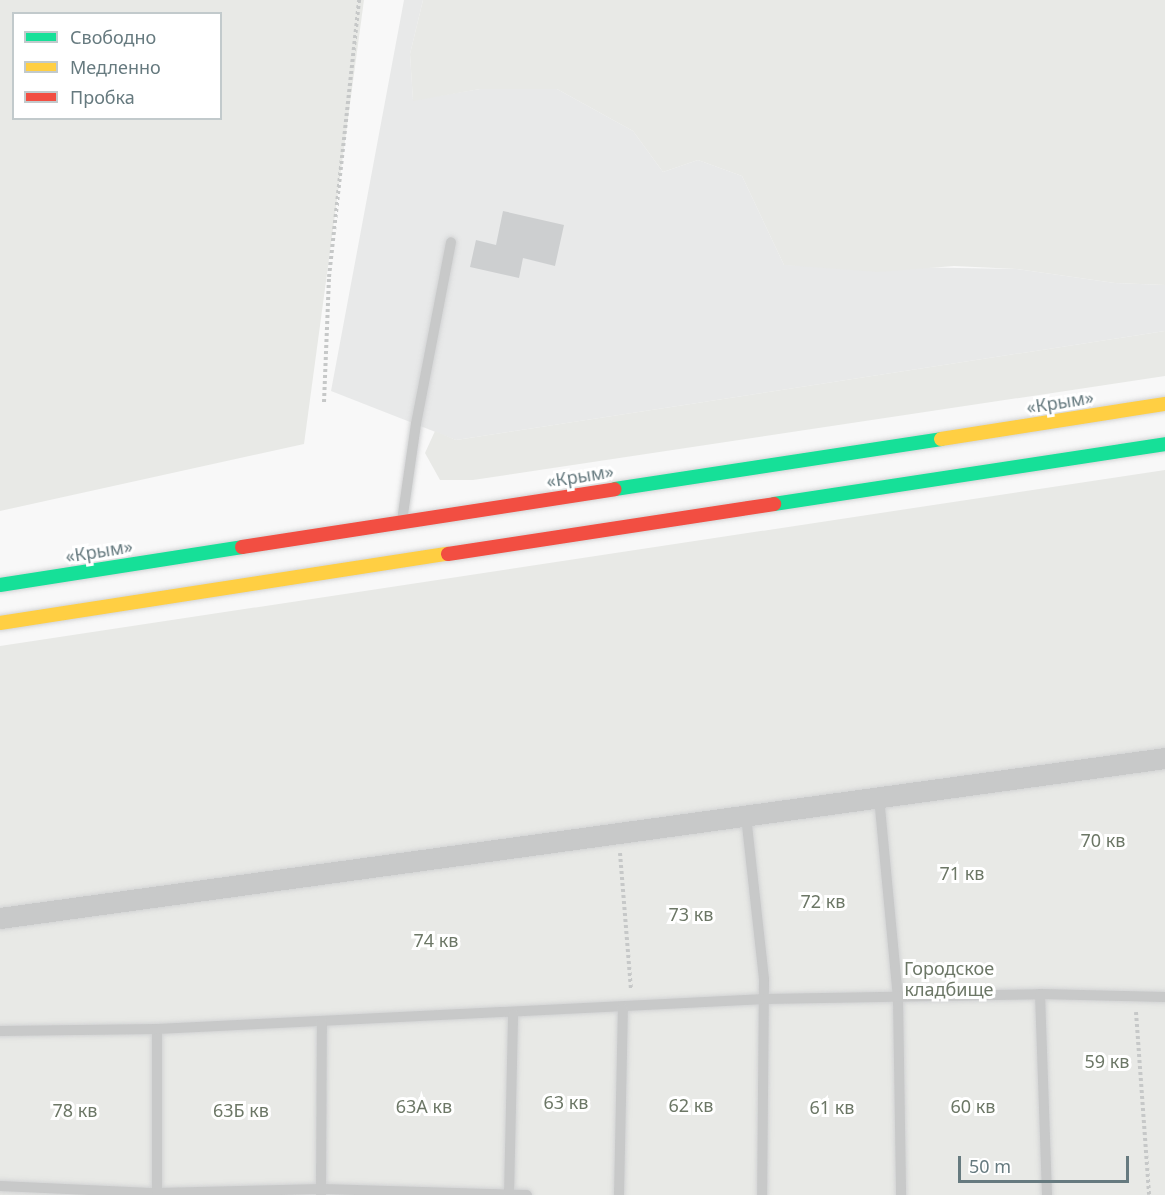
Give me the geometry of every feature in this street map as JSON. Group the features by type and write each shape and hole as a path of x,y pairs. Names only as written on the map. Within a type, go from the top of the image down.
{"main road":[{"name":"«Крым»","path":"0,585 1165,404"},
{"path":"0,623 1165,444"},
{"path":"402,521 403,561"}],"street":[{"path":"0,918 619,835 1165,758"}],"lane":[{"path":"402,521 416,424 451,242"},
{"path":"879,797 898,998 901,1195"},
{"path":"746,816 765,999 762,1195"},
{"path":"1040,994 1047,1195"},
{"path":"0,1031 157,1029 623,1009 765,999 1040,994 1165,997"},
{"path":"619,1195 623,1009"},
{"path":"509,1194 513,1014"},
{"path":"321,1192 322,1021"},
{"path":"157,1029 157,1194"},
{"path":"0,1186 157,1194 321,1192 527,1195"}],"path":[{"path":"324,402 329,277 359,0"},
{"path":"619,835 632,996 623,1009"},
{"path":"1135,996 1149,1195"}],"shaded area":[{"path":"404,0 423,0 410,54 413,100 480,89 557,89 633,131 663,172 698,160 742,176 784,265 1017,269 1115,283 1165,285 1165,331 456,440 331,391"}],"green space":[{"path":"0,0 364,0 304,444 0,511"},
{"path":"423,0 1165,0 1165,285 1115,283 1017,269 954,266 879,272 784,265 742,176 698,160 663,172 633,131 557,89 480,89 413,101 410,54"},
{"path":"1165,331 1165,376 473,480 440,480 425,453 435,431 456,440"},
{"path":"1165,470 1165,1195 0,1195 0,646"}],"building":[{"path":"503,211 564,225 555,266 523,258 519,278 470,267 476,240 496,245"}],"traffic: fast":[{"path":"615,489 941,439"},
{"path":"774,504 1165,444"},
{"path":"0,585 242,547"}],"traffic: slow":[{"path":"941,439 1165,404"},
{"path":"0,623 448,554"}],"traffic: jam":[{"path":"242,547 615,489"},
{"path":"448,554 774,504"}],"park label":[{"name":"70 кв","path":"1103,840"},
{"name":"71 кв","path":"962,873"},
{"name":"72 кв","path":"823,901"},
{"name":"73 кв","path":"691,914"},
{"name":"74 кв","path":"436,940"},
{"name":"Городское кладбище","path":"949,979"},
{"name":"59 кв","path":"1107,1061"},
{"name":"63 кв","path":"566,1102"},
{"name":"62 кв","path":"691,1105"},
{"name":"63А кв","path":"424,1106"},
{"name":"60 кв","path":"973,1106"},
{"name":"61 кв","path":"832,1107"},
{"name":"78 кв","path":"75,1110"},
{"name":"63Б кв","path":"241,1110"}]}
